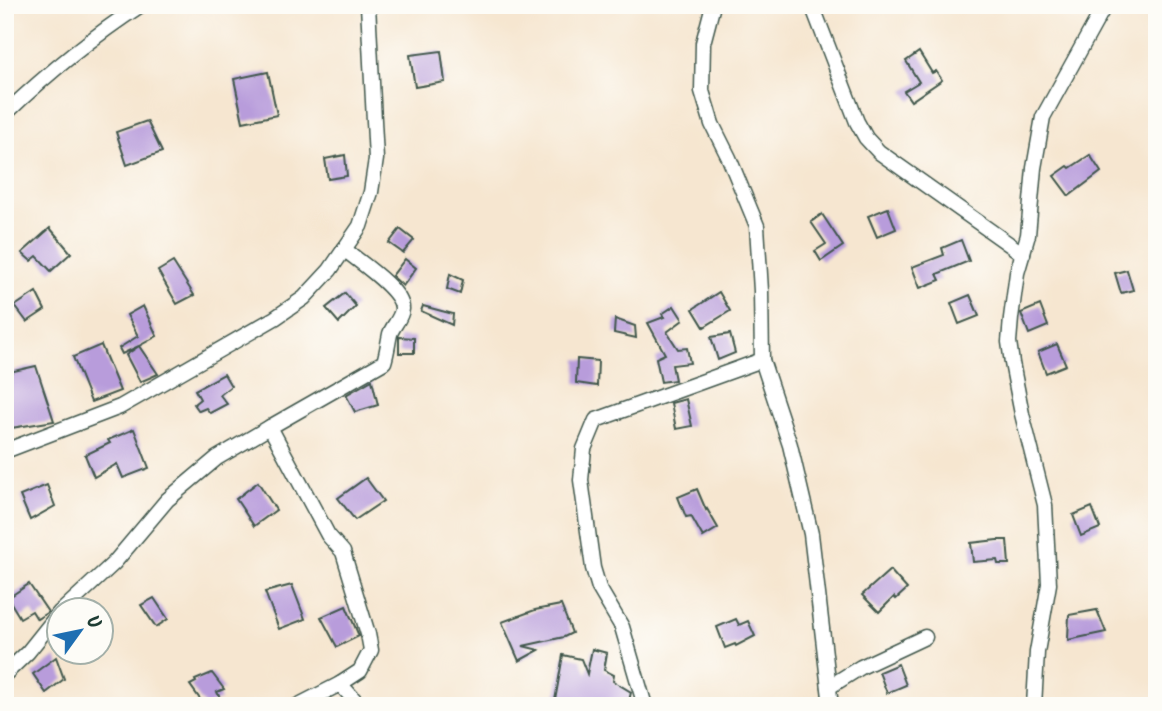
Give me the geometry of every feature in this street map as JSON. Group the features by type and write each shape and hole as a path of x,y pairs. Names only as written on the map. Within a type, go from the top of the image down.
{"street":[{"path":"5,114 95,35 141,5"},
{"path":"5,452 120,407 275,318 304,298 330,270 360,226 371,192 376,159 368,5"},
{"path":"713,5 703,43 702,91 712,124 757,226 762,360 790,446 811,534 831,706"},
{"path":"812,5 857,122 866,138 879,152 1023,254"},
{"path":"1034,706 1038,652 1049,584 1045,505 1021,414 1009,342 1015,282 1028,235 1034,168 1043,117 1105,5"},
{"path":"78,596 114,563 167,500 217,458 384,362 391,333 400,317 402,306 398,296 344,249"},
{"path":"645,706 622,627 595,578 581,480 588,436 596,420 762,360"},
{"path":"270,427 327,535 343,552 371,650 360,671 297,706"},
{"path":"5,674 29,652 46,630"},
{"path":"829,687 861,667 925,638"},
{"path":"340,684 360,706"}],"building":[{"path":"441,51 445,82 415,87 410,55"},
{"path":"919,52 932,73 936,71 942,80 911,101 904,91 919,82 906,61"},
{"path":"268,72 277,115 243,122 234,79"},
{"path":"147,121 162,152 127,165 116,132"},
{"path":"345,155 347,176 328,179 325,159"},
{"path":"1090,155 1101,172 1069,196 1054,176"},
{"path":"888,208 896,229 877,237 868,216"},
{"path":"822,214 843,246 821,261 815,251 826,244 811,222"},
{"path":"50,228 71,253 51,271 37,256 31,261 22,253"},
{"path":"400,229 414,240 403,253 389,243"},
{"path":"961,240 969,261 937,274 940,280 920,288 912,267 944,255 942,248"},
{"path":"405,259 416,268 403,286 392,276"},
{"path":"173,262 194,295 177,304 158,271"},
{"path":"1127,270 1133,290 1121,293 1115,273"},
{"path":"450,274 463,280 460,294 447,289"},
{"path":"36,292 45,310 27,322 15,306"},
{"path":"719,292 730,311 704,327 693,309"},
{"path":"345,293 356,306 339,323 326,308"},
{"path":"970,295 979,316 959,324 951,303"},
{"path":"1040,305 1048,326 1029,334 1021,313"},
{"path":"143,306 157,336 122,354 119,348 138,336 127,315"},
{"path":"423,306 453,314 452,325 421,311"},
{"path":"674,306 683,320 667,332 678,349 687,348 690,363 672,365 675,380 661,382 656,358 665,354 648,323 664,317 662,314"},
{"path":"615,319 635,326 636,338 614,333"},
{"path":"730,334 735,353 718,360 711,337"},
{"path":"399,337 414,338 414,353 399,353"},
{"path":"1057,344 1066,365 1046,373 1038,352"},
{"path":"101,345 120,391 91,402 73,357"},
{"path":"139,346 158,374 140,382 126,355"},
{"path":"577,359 598,361 597,386 576,383"},
{"path":"36,366 54,421 5,429 5,373"},
{"path":"224,374 231,386 220,395 227,404 210,413 206,408 199,411 194,404 200,399 195,390"},
{"path":"372,380 378,405 355,412 346,395"},
{"path":"686,399 692,426 676,429 671,403"},
{"path":"134,429 149,468 123,478 117,464 94,477 85,455 110,443 108,440"},
{"path":"366,478 383,501 355,520 338,498"},
{"path":"258,482 276,510 254,526 236,499"},
{"path":"47,485 55,506 30,520 20,496"},
{"path":"697,489 718,528 703,537 691,516 686,517 678,497"},
{"path":"1092,507 1100,528 1081,536 1073,515"},
{"path":"1007,540 1009,564 998,564 997,560 973,562 971,543"},
{"path":"890,570 907,589 879,612 862,595"},
{"path":"29,584 46,609 46,613 37,619 32,611 20,618 8,598"},
{"path":"292,585 305,619 279,629 265,592"},
{"path":"154,598 168,619 156,627 141,605"},
{"path":"561,605 572,633 523,646 539,650 519,661 502,622 535,610"},
{"path":"346,606 359,636 337,647 321,617"},
{"path":"1097,610 1106,632 1068,640 1069,615"},
{"path":"736,619 739,625 748,621 755,636 736,646 735,644 725,648 717,627"},
{"path":"592,649 607,653 604,670 614,675 613,681 631,692 628,706 554,706 563,655 581,659 587,674"},
{"path":"46,664 59,666 64,679 46,693 33,674"},
{"path":"898,664 906,685 887,693 879,672"},
{"path":"212,673 224,689 217,692 221,700 205,706 190,685"}]}
